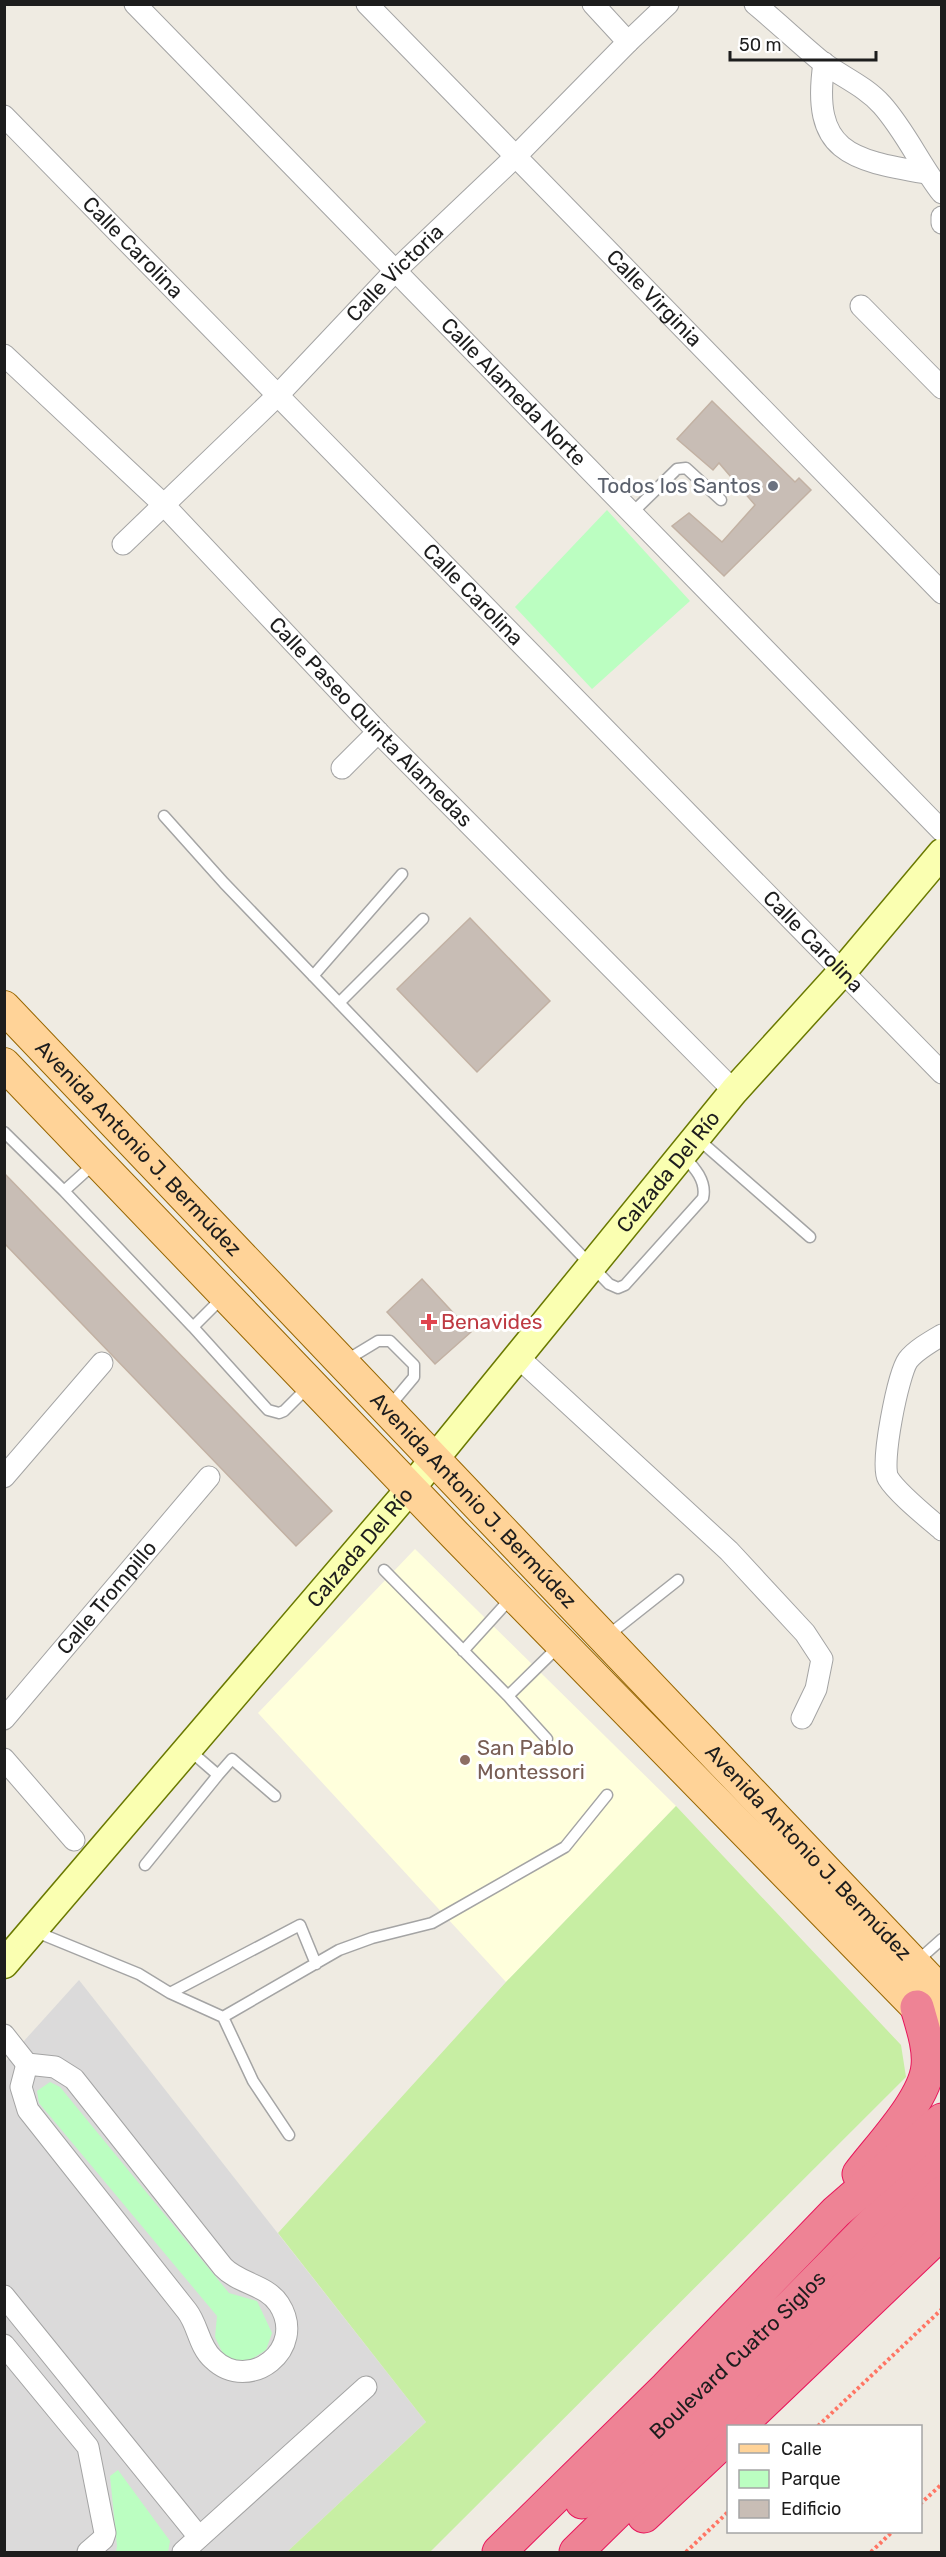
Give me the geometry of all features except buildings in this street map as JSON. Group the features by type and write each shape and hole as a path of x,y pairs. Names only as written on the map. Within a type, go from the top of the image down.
{"highway":[{"path":"836,2212 854,2180 925,2084 928,2064 929,2000"},
{"path":"499,2553 666,2388 836,2212 939,2134"},
{"name":"Boulevard Cuatro Siglos","path":"528,2553 793,2304 939,2134"},
{"name":"Boulevard Cuatro Siglos","path":"576,2553 942,2193"},
{"path":"741,2425 942,2232"},
{"path":"606,2553 727,2439"}],"main road":[{"name":"Avenida Antonio J. Bermúdez","path":"4,1006 914,1964 942,2033"},
{"name":"Avenida Antonio J. Bermúdez","path":"4,1064 410,1489 562,1644 929,2000"}],"street":[{"name":"Calle Alameda Norte","path":"135,4 394,272 942,831"},
{"name":"Calle Virginia","path":"367,4 942,593"},
{"path":"593,4 628,42"},
{"name":"Calle Victoria","path":"123,544 278,395 394,272 515,158 668,4"},
{"path":"755,4 824,63 863,88 881,104 907,138 926,173 942,193"},
{"path":"824,63 820,103 826,124 838,143 860,160 926,173"},
{"name":"Calle Carolina","path":"4,116 942,1073"},
{"path":"942,217 942,223"},
{"path":"861,306 942,388"},
{"name":"Calle Paseo Quinta Alamedas","path":"4,355 164,505 378,732 735,1091"},
{"path":"342,768 378,732"},
{"name":"Calzada Del Río","path":"4,1964 410,1489 735,1091 842,972 942,853"},
{"path":"941,1336 909,1360 902,1372 897,1388 885,1467 889,1480 942,1530"},
{"path":"519,1358 729,1551 805,1633 822,1659 816,1689 802,1718"},
{"path":"4,1477 102,1363"},
{"name":"Calle Trompillo","path":"4,1719 209,1477"},
{"path":"4,1759 74,1840"},
{"path":"4,2035 27,2064 55,2067 74,2079 223,2267 239,2280 270,2294 278,2303 286,2318 286,2342 280,2353 268,2363 245,2372 222,2366 211,2358 191,2317 28,2110 21,2087 27,2064"},
{"path":"4,2296 199,2537"},
{"path":"4,2345 87,2448 105,2533 103,2540 88,2553"},
{"path":"183,2553 366,2387"},
{"path":"87,2448 111,2429"}],"lane":[{"path":"631,514 677,469 686,468 721,500"},
{"path":"164,816 313,976 609,1284 618,1288 625,1286 703,1198 704,1185 692,1164 690,1146"},
{"path":"313,976 402,874"},
{"path":"339,1003 423,919"},
{"path":"4,1131 193,1327 268,1410 279,1413 284,1411 311,1384"},
{"path":"690,1146 810,1237"},
{"path":"64,1191 98,1161"},
{"path":"193,1327 225,1295"},
{"path":"343,1363 378,1341 390,1341 414,1365 414,1377 387,1410"},
{"path":"384,1570 547,1739"},
{"path":"603,1639 678,1580"},
{"path":"463,1651 514,1595"},
{"path":"508,1696 562,1644"},
{"path":"187,1749 218,1775"},
{"path":"145,1865 232,1759 275,1796"},
{"path":"223,2017 339,1950 372,1938 432,1923 565,1847 607,1795"},
{"path":"170,1993 300,1924 316,1964"},
{"path":"34,1931 139,1974 170,1993 223,2017 253,2081 289,2135"},
{"path":"914,1964 942,1939"}],"path":[{"path":"820,2425 942,2309"},
{"path":"922,2503 942,2484"},
{"path":"686,2553 727,2514"},
{"path":"871,2553 891,2533"}],"shaded area":[{"name":"San Pablo Montessori","path":"415,1549 676,1806 506,1982 258,1713"},
{"path":"79,1980 426,2422 287,2552 5,2552 5,2062"}],"green space":[{"path":"607,510 690,601 592,689 515,607"},
{"path":"676,1806 901,2045 906,2077 430,2552 287,2552 426,2422 278,2233 506,1982"},
{"path":"50,2082 60,2087 229,2293 257,2301 272,2333 266,2350 250,2360 226,2360 215,2337 217,2316 39,2103 37,2091"},
{"path":"118,2470 170,2541 168,2552 116,2552 110,2476"}],"place":[{"name":"Todos los Santos","path":"773,486"},
{"name":"Benavides","path":"429,1322"},
{"name":"San Pablo Montessori","path":"465,1760"}]}
